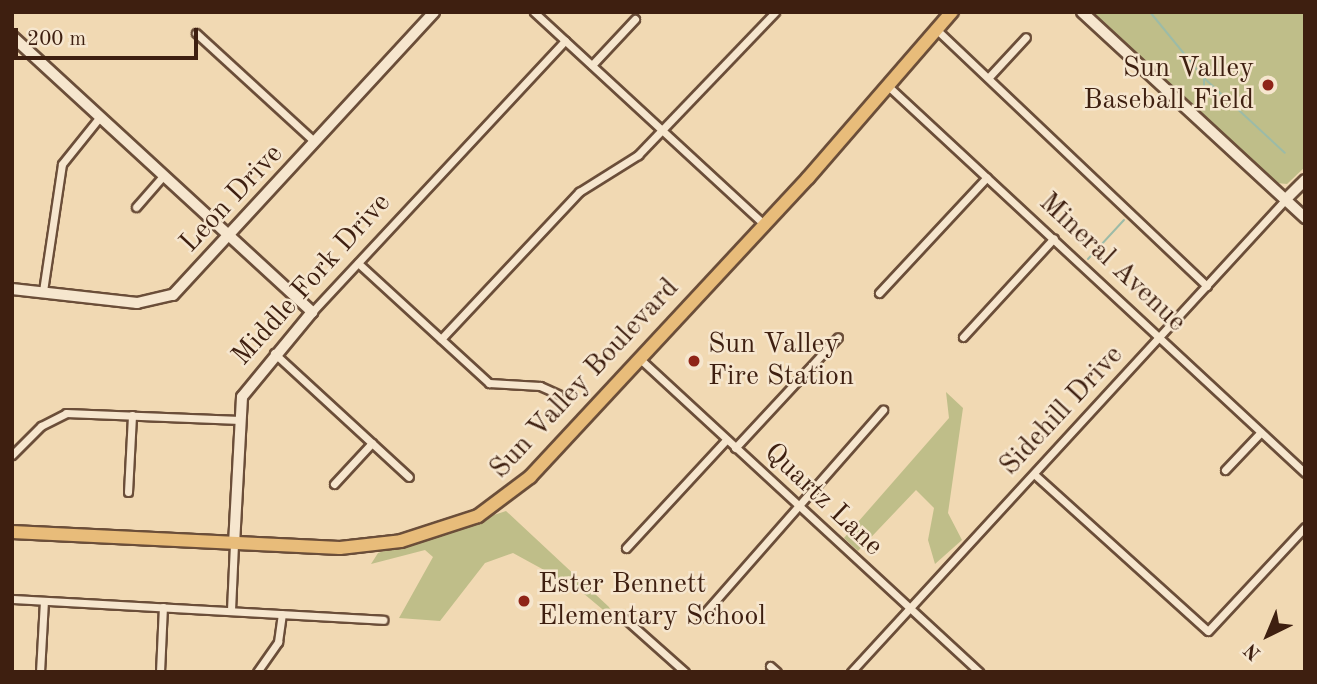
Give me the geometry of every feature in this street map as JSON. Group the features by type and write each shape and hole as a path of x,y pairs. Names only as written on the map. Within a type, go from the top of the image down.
{"main road":[{"name":"Sun Valley Boulevard","path":"12,532 234,543 380,545 478,516 515,492 764,224 952,12"},
{"path":"1082,12 1305,218"}],"street":[{"name":"Leon Drive","path":"12,289 155,302 180,289 434,12"},
{"path":"534,12 764,224"},
{"path":"441,339 582,189 664,131 775,12"},
{"path":"592,65 635,19"},
{"path":"937,30 1207,286"},
{"path":"196,33 315,142"},
{"path":"12,36 312,312"},
{"path":"989,77 1026,37"},
{"name":"Middle Fork Drive","path":"231,610 240,420 245,389 312,312 565,41"},
{"name":"Mineral Avenue","path":"888,86 1305,473"},
{"path":"43,291 62,164 99,118"},
{"path":"135,207 163,176"},
{"path":"879,293 987,177"},
{"name":"Sidehill Drive","path":"851,672 1305,180"},
{"path":"963,337 1054,238"},
{"path":"358,263 495,386 540,386 558,394"},
{"path":"735,448 838,337"},
{"path":"274,354 409,477"},
{"name":"Quartz Lane","path":"639,358 979,672"},
{"path":"701,617 802,508 883,410"},
{"path":"12,455 58,416 132,415 240,420"},
{"path":"128,492 132,415"},
{"path":"1225,470 1261,432"},
{"path":"626,548 726,440"},
{"path":"334,484 372,443"},
{"path":"1034,474 1208,632 1305,527"},
{"path":"12,599 383,621"},
{"path":"40,672 44,601"},
{"path":"160,672 163,607"},
{"path":"257,672 278,642 282,614"},
{"path":"622,617 685,672"}],"shaded area":[{"path":"1092,12 1305,12 1305,167 1287,184 1277,183"},
{"path":"946,392 963,408 948,513 962,540 935,564 928,540 934,508 916,490 858,551 844,538 949,418"},
{"path":"506,511 609,607 614,619 577,588 513,553 485,563 440,621 399,618 433,557 425,550 371,564 378,553"}],"waterway":[{"path":"1150,12 1204,78 1285,153"},
{"path":"1204,78 1204,91"},
{"path":"1088,259 1124,220"}],"place":[{"name":"Sun Valley Baseball Field","path":"1268,85"},
{"name":"Sun Valley Fire Station","path":"694,361"},
{"name":"Ester Bennett Elementary School","path":"524,601"}]}
